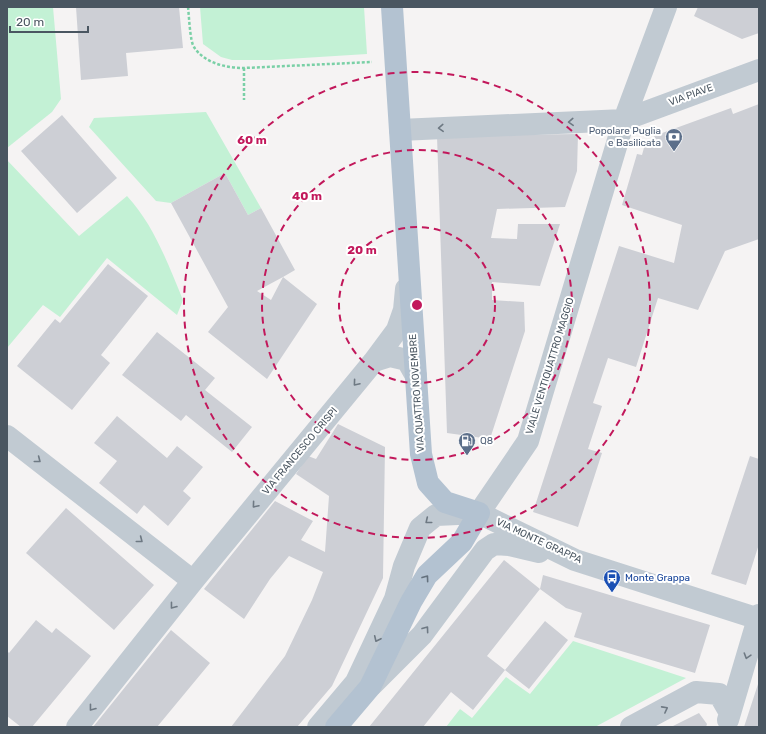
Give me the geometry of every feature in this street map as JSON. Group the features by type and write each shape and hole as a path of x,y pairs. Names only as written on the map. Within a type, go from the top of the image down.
{"main road":[{"name":"VIA QUATTRO NOVEMBRE","path":"392,7 421,454 428,483 445,502 479,513"},
{"name":"VIALE VENTIQUATTRO MAGGIO","path":"336,727 370,687 411,602 427,575 462,542 479,513"}],"street":[{"name":"VIALE VENTIQUATTRO MAGGIO","path":"479,513 528,441 624,120 666,7"},
{"name":"VIA PIAVE","path":"624,120 759,70"},
{"path":"400,130 624,120"},
{"name":"VIA QUATTRO NOVEMBRE","path":"374,361 397,330 402,317 408,266"},
{"path":"374,361 390,356 406,360 416,376"},
{"name":"VIA FRANCESCO CRISPI","path":"77,727 193,581 374,361"},
{"path":"7,436 193,581"},
{"path":"318,727 356,682 395,599 404,566 420,528 436,515 479,513"},
{"name":"VIA MONTE GRAPPA","path":"479,513 575,560 759,617"},
{"path":"370,687 422,635 485,550 494,544 509,545 575,560"},
{"path":"728,720 759,617"},
{"path":"631,727 696,692 719,694 728,720"}],"path":[{"path":"188,7 193,46 203,57 217,64 234,68 244,68 395,60"},
{"path":"244,68 244,100"}],"green space":[{"path":"7,7 53,7 61,99 52,112 7,148"},
{"path":"200,7 364,7 367,54 271,60 232,60 221,57 203,44"},
{"path":"206,112 261,208 248,215 225,173 171,203 156,201 89,127 94,118"},
{"path":"7,160 79,236 127,196 137,207 153,232 172,273 183,300 177,315 107,258 60,317 43,305 7,348"},
{"path":"573,641 686,678 595,727 446,727 460,709 472,718 506,677 530,694"}],"building":[{"path":"76,7 179,7 183,48 126,53 128,76 81,80"},
{"path":"698,7 759,7 759,33 742,39 694,16"},
{"path":"759,104 759,239 725,251 698,310 658,298 636,367 608,358 593,403 602,406 588,449 602,453 578,527 533,512 619,246 674,263 682,225 622,205 637,154 642,155 645,144 656,140 654,136 731,108 733,114"},
{"path":"62,115 117,178 77,213 21,151"},
{"path":"578,134 577,171 565,207 497,209 491,238 517,239 518,224 560,224 540,286 492,282 492,300 524,302 525,331 490,439 447,433 437,136"},
{"path":"225,173 248,215 261,208 295,270 283,277 317,304 267,379 208,332 228,307 171,203","holes":["283,277 271,300 257,291"]},
{"path":"108,264 148,296 101,355 110,363 72,410 17,366 55,319 60,323"},
{"path":"157,332 215,378 205,390 252,427 232,452 186,415 181,421 122,375"},
{"path":"117,416 167,458 177,446 203,467 183,491 191,498 168,526 144,505 137,514 99,483 117,461 94,443"},
{"path":"338,424 385,447 383,578 332,686 297,727 231,727 285,656 312,600 323,572 289,556 270,579 244,619 204,589 275,501 313,521 301,540 325,552 329,496 296,474 308,456 316,459"},
{"path":"750,456 759,459 759,544 746,585 711,574"},
{"path":"66,508 154,585 114,630 26,553"},
{"path":"504,560 540,589 487,656 505,670 473,710 451,692 423,727 369,727"},
{"path":"543,575 710,625 695,673 574,637 582,613 566,608 540,589"},
{"path":"36,620 52,633 56,628 91,656 32,727 21,727 7,716 7,651 9,653"},
{"path":"545,621 568,640 529,689 505,670"},
{"path":"171,630 210,663 157,727 93,727"},
{"path":"759,681 759,727 744,727"},
{"path":"699,713 707,724 706,727 671,727"}],"place":[{"name":"Popolare Puglia e Basilicata","path":"674,152"},
{"name":"Q8","path":"467,456"},
{"name":"Monte Grappa","path":"612,593"}]}
